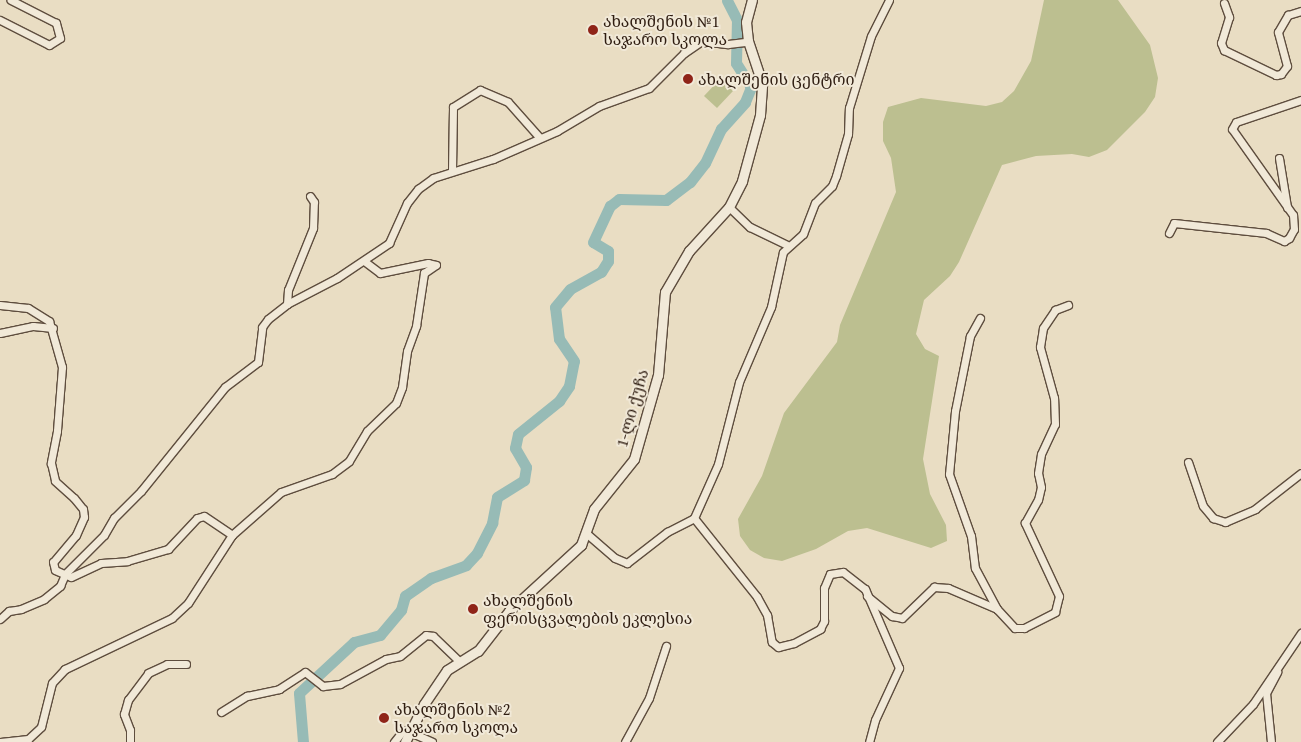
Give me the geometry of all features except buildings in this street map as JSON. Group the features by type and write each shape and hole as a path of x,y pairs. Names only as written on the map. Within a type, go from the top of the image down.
{"street":[{"path":"0,20 49,45 60,38 56,23 11,0"},
{"name":"1-ლი ქუჩა","path":"405,742 447,670 458,660 478,651 509,611 581,545 594,508 634,459 643,435 658,375 665,292 689,251 729,207 742,181 760,116 762,83 747,42 746,22 752,0"},
{"path":"586,533 615,558 628,563 667,532 694,518 721,456 739,382 771,307 779,264 787,245 803,234 815,203 832,186 848,134 849,108 871,36 889,0"},
{"path":"1224,3 1229,17 1221,44 1224,50 1276,75 1281,74 1286,66 1278,32 1288,15 1301,11"},
{"path":"0,619 9,611 21,609 44,599 60,586 65,574 104,534 114,518 141,491 225,387 258,362 262,327 287,304 364,261 389,243 407,203 418,189 433,178 492,159 540,138 600,106 648,88 687,50 702,41 734,44 747,42"},
{"path":"452,171 453,107 480,90 508,102 540,138"},
{"path":"1169,233 1174,224 1266,233 1284,241 1294,230 1293,215 1287,210 1232,129 1236,122 1301,100"},
{"path":"1279,158 1287,210"},
{"path":"287,304 288,290 313,228 314,202 310,196"},
{"path":"729,207 750,227 787,245"},
{"path":"0,742 28,739 41,727 52,683 65,669 172,618 188,603 232,535 282,492 332,474 349,461 367,431 396,402 402,387 406,351 416,326 424,273 436,265 428,263 380,273 364,261"},
{"path":"0,305 40,313 53,328 62,367 57,431 51,463 55,481 78,504 84,517 76,535 53,562 55,570 72,577 101,563 127,561 168,549 197,518 204,516 232,535"},
{"path":"980,318 970,336 955,411 949,474 971,536 975,568 997,609 1015,628 1024,628 1054,612 1059,596 1025,523 1038,500 1041,487 1038,473 1041,454 1055,424 1054,398 1040,347 1043,328 1055,310 1068,305"},
{"path":"0,333 33,326 53,328"},
{"path":"1188,462 1203,506 1213,518 1225,522 1255,509 1301,473"},
{"path":"694,518 757,598 767,615 772,642 778,647 794,643 820,628 824,621 824,588 830,574 843,572 856,580 868,596 900,668 875,720 869,742"},
{"path":"868,596 892,616 902,618 934,587 948,588 997,609"},
{"path":"1218,742 1253,704 1301,633"},
{"path":"221,712 247,696 279,689 305,672 323,686 340,684 386,659 400,656 426,635 433,636 458,660"},
{"path":"625,742 649,698 666,646"},
{"path":"130,742 124,714 128,700 148,673 167,664 186,664"},
{"path":"1271,742 1266,694 1278,674 1275,670"},
{"path":"394,742 401,733 411,729 432,742"}],"green space":[{"path":"1044,0 1118,0 1150,45 1158,78 1155,97 1145,112 1107,150 1089,157 1072,154 1036,156 1002,165 959,262 950,276 924,300 916,334 925,349 939,356 923,459 930,494 946,525 947,541 931,548 867,528 848,531 816,549 782,561 764,558 750,550 740,536 738,519 762,476 784,413 837,342 840,325 896,192 891,158 883,141 883,122 888,107 921,98 986,106 1002,102 1014,91 1031,61"},
{"path":"720,79 733,91 717,108 704,96"}],"waterway":[{"path":"303,742 299,693 354,642 380,635 401,610 405,596 431,578 466,565 477,553 492,523 497,497 524,480 526,467 515,448 518,434 559,401 569,386 574,361 559,339 555,307 570,289 601,272 608,261 608,251 593,242 610,206 619,199 666,200 690,182 705,163 721,129 745,102 751,87 736,63 737,20 727,0"}],"place":[{"name":"ახალშენის №1 საჯარო სკოლა","path":"593,30"},
{"name":"ახალშენის ცენტრი","path":"688,79"},
{"name":"ახალშენის ფერისცვალების ეკლესია","path":"473,609"},
{"name":"ახალშენის №2 საჯარო სკოლა","path":"384,718"}]}
